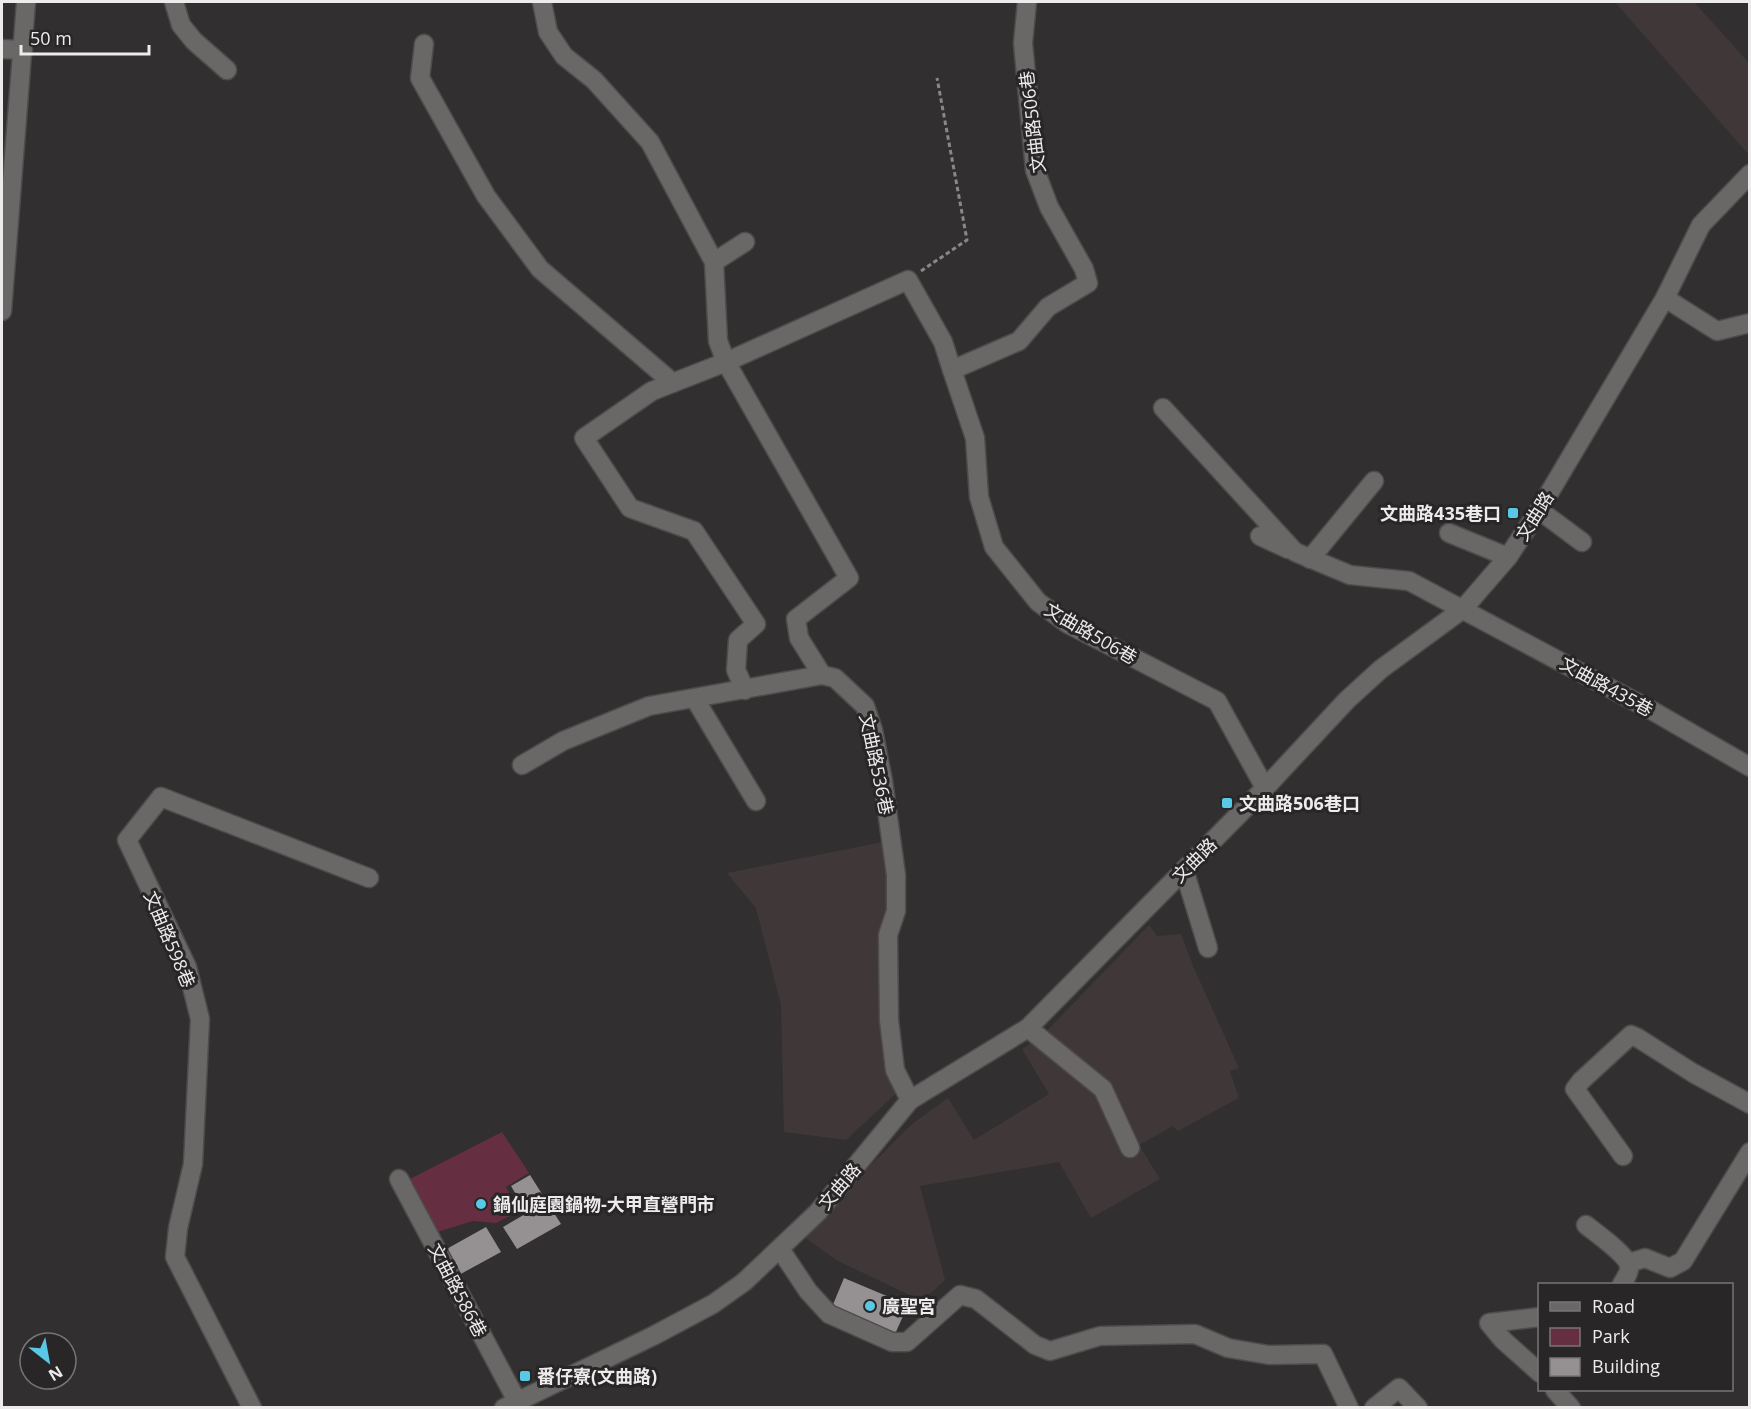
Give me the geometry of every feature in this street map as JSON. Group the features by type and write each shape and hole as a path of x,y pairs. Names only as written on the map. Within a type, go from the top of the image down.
{"street":[{"path":"2,310 26,2"},
{"path":"174,2 181,25 194,41 227,70"},
{"path":"542,2 548,32 564,56 594,80 650,142 714,262 745,243"},
{"name":"文曲路506巷","path":"952,370 1019,341 1048,308 1088,283 1084,269 1049,207 1035,170 1023,43 1027,2"},
{"path":"424,44 420,78 486,196 540,269 673,383"},
{"path":"2,49 23,50"},
{"name":"文曲路","path":"510,1404 653,1336 713,1304 744,1282 818,1212 910,1100 1028,1028 1265,788 1347,700 1381,669 1463,609 1508,557 1539,510 1665,298 1701,225 1749,174"},
{"name":"文曲路536巷","path":"714,262 718,341 726,362 849,578 796,619 800,638 822,675 835,678 865,706 873,730 884,781 896,875 896,911 888,935 889,1020 896,1070 910,1100"},
{"path":"745,690 736,669 738,639 756,624 694,531 630,508 584,438 652,391 726,362 908,280"},
{"name":"文曲路506巷","path":"908,280 943,342 975,438 979,497 994,548 1038,602 1068,624 1217,701 1265,788"},
{"path":"1665,298 1717,331 1749,323"},
{"path":"1163,408 1303,555 1374,481"},
{"path":"1539,510 1582,542"},
{"path":"1449,533 1508,557"},
{"name":"文曲路435巷","path":"1260,536 1350,575 1410,581 1651,710 1749,767"},
{"path":"522,765 563,741 649,706 822,675"},
{"path":"694,699 756,801"},
{"name":"文曲路598巷","path":"252,1407 175,1257 178,1228 193,1164 200,1019 187,967 127,840 161,797 369,878"},
{"path":"1184,870 1208,948"},
{"path":"1028,1028 1103,1089 1130,1148"},
{"path":"1623,1156 1575,1089 1631,1035 1749,1104"},
{"path":"1629,1263 1645,1258 1670,1268 1683,1261 1749,1152"},
{"name":"文曲路586巷","path":"399,1179 510,1404"},
{"path":"1586,1225 1629,1263 1630,1269 1623,1283"},
{"path":"780,1249 808,1292 829,1314 892,1342 907,1342 960,1295 976,1299 1035,1345 1050,1352 1100,1336 1195,1334 1228,1348 1269,1355 1323,1354 1349,1407"},
{"path":"1538,1317 1489,1323 1503,1340 1538,1372"},
{"path":"1374,1407 1399,1388 1418,1407"},
{"path":"1557,1391 1571,1407"}],"path":[{"path":"908,280 968,240 937,78"}],"shaded area":[{"path":"1615,2 1694,2 1749,63 1749,155"},
{"path":"888,841 887,927 902,1088 846,1140 784,1132 781,1005 756,908 727,873"},
{"path":"1149,925 1157,936 1181,934 1239,1068 1230,1071 1239,1098 1178,1131 1173,1126 1139,1145 1160,1179 1091,1218 1059,1162 920,1186 945,1280 922,1301 838,1261 801,1235 912,1124 948,1098 974,1140 1049,1094 1022,1049 1039,1039"}],"green space":[{"path":"502,1132 529,1173 506,1187 519,1211 496,1223 473,1221 434,1233 406,1181"}],"building":[{"path":"530,1175 561,1224 517,1249 503,1227 527,1213 511,1186"},
{"path":"486,1227 501,1252 457,1276 443,1251"},
{"name":"廣聖宮","path":"844,1278 908,1305 895,1334 832,1307"}],"place":[{"name":"文曲路435巷口","path":"1513,513"},
{"name":"文曲路506巷口","path":"1227,803"},
{"name":"鍋仙庭園鍋物-大甲直營門市","path":"481,1204"},
{"name":"廣聖宮","path":"870,1306"},
{"name":"番仔寮(文曲路)","path":"525,1376"}]}
